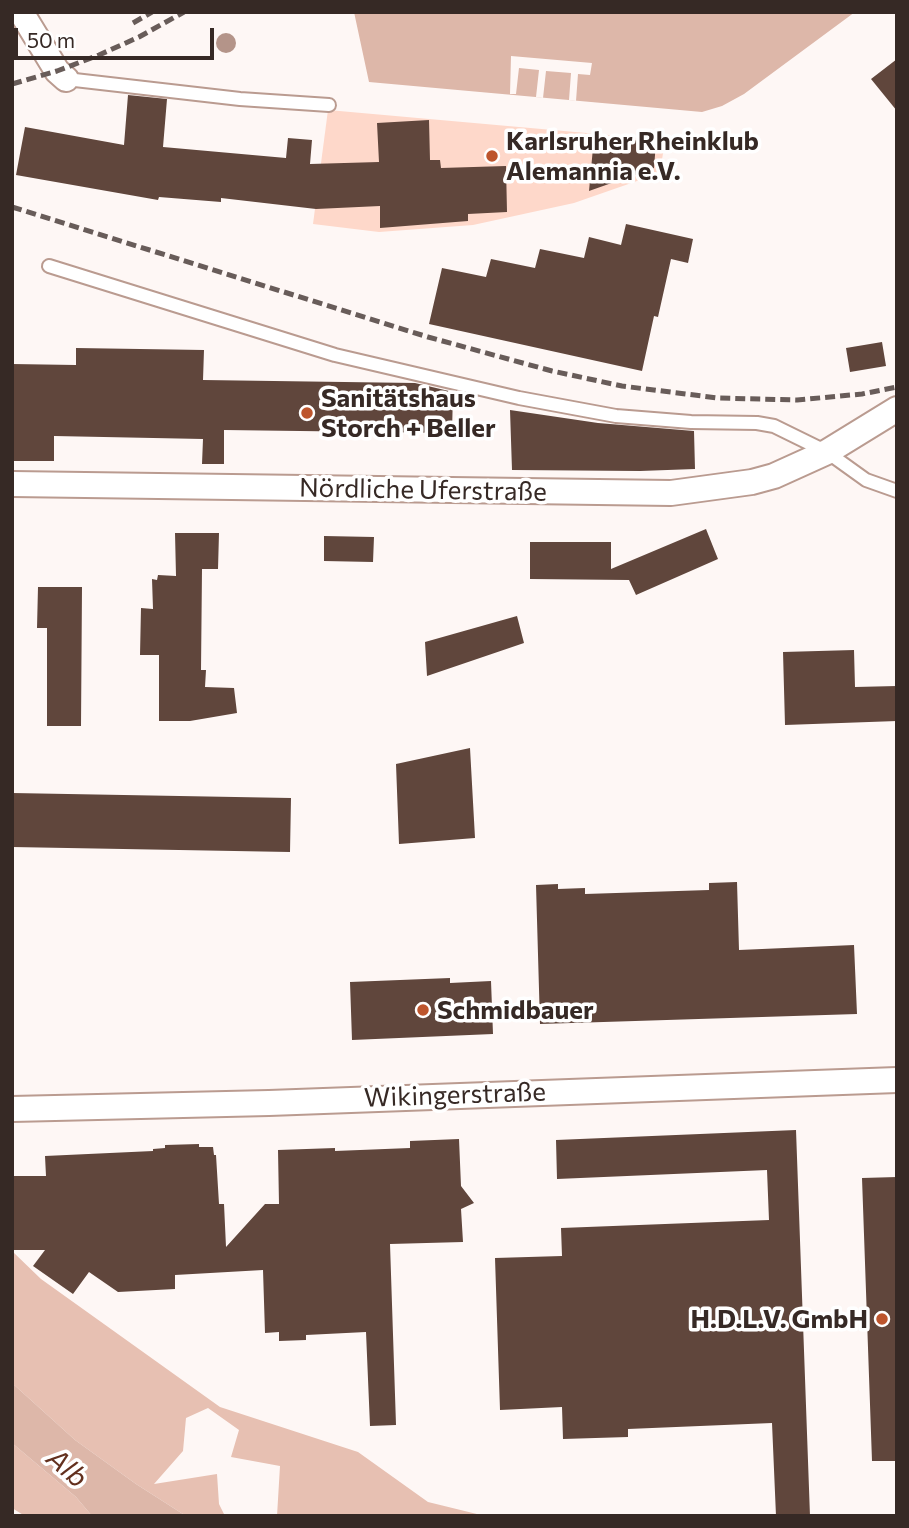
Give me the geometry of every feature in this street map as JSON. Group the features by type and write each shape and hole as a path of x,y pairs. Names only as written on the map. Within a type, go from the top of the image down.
{"street":[{"path":"21,12 57,71 66,79"},
{"name":"Nördliche Uferstraße","path":"12,484 671,494 752,482 802,465 897,409"},
{"name":"Wikingerstraße","path":"12,1109 269,1103 897,1080"}],"lane":[{"path":"66,79 240,99 329,105"},
{"path":"49,266 335,355 519,398 616,416 775,426 827,452 866,480 897,491"}],"shaded area":[{"name":"Karlsruher Rheinklub Alemannia e.V.","path":"328,110 665,140 660,173 574,203 473,225 379,232 313,224"},
{"path":"12,1251 41,1279 220,1407 358,1452 428,1502 485,1516 277,1516 280,1466 231,1457 239,1430 208,1408 186,1418 183,1451 154,1484 217,1474 219,1504 225,1516 186,1516 75,1440 12,1383"},
{"path":"12,1443 76,1497 92,1516 25,1516 12,1508"}],"water":[{"path":"354,12 855,12 744,94 722,106 702,112 369,82"},
{"name":"Alb","path":"12,1383 75,1440 186,1516 92,1516 76,1497 12,1443"}],"pier":[{"path":"511,56 592,63 590,75 578,74 576,101 569,100 571,73 546,71 543,98 536,97 539,70 519,68 516,94 510,94"}],"building":[{"path":"897,59 897,111 871,79"},
{"path":"128,95 167,99 163,147 286,158 288,138 312,140 310,164 379,162 377,123 429,120 430,160 440,160 441,168 506,166 507,212 468,214 468,221 380,228 380,206 316,209 221,198 221,202 159,197 158,200 16,175 25,127 124,145"},
{"path":"594,137 656,142 654,168 589,191"},
{"path":"626,224 693,239 688,263 671,259 658,317 654,316 642,371 429,324 442,268 486,277 491,259 535,268 540,249 584,258 589,237 621,245"},
{"path":"882,342 886,366 850,372 846,348"},
{"path":"76,348 204,350 203,380 415,383 453,392 452,433 224,430 224,464 202,464 203,439 54,436 54,461 12,461 12,364 76,365"},
{"path":"510,410 598,423 694,431 695,469 512,470"},
{"path":"706,529 718,559 636,595 629,580 530,579 530,542 611,542 611,569"},
{"path":"175,533 219,533 218,569 202,569 201,670 206,670 205,687 234,688 237,713 190,721 159,721 159,655 140,655 141,608 153,609 152,579 157,580 158,575 176,576"},
{"path":"324,536 374,537 373,562 324,561"},
{"path":"38,587 82,587 81,726 47,726 47,628 37,628"},
{"path":"517,616 524,643 427,676 425,642"},
{"path":"854,650 855,687 897,686 897,721 785,725 783,652"},
{"path":"470,748 475,838 399,844 396,764"},
{"path":"12,793 291,798 290,852 12,847"},
{"path":"737,882 739,950 854,945 857,1014 540,1024 536,885 558,884 558,889 585,888 585,894 709,890 709,883"},
{"path":"450,978 450,983 491,981 493,1034 352,1040 350,982"},
{"path":"796,1130 810,1516 776,1516 772,1423 628,1429 628,1437 563,1439 562,1407 500,1410 495,1258 562,1256 561,1228 769,1220 767,1170 557,1179 556,1140"},
{"path":"459,1139 461,1186 474,1203 461,1209 463,1242 390,1244 396,1425 370,1426 366,1332 306,1335 306,1340 279,1341 279,1332 265,1333 263,1270 175,1275 175,1289 118,1292 89,1272 73,1294 33,1266 45,1250 12,1250 12,1176 46,1176 45,1156 153,1151 165,1148 165,1145 199,1144 199,1147 213,1147 216,1155 219,1204 224,1204 226,1247 265,1204 279,1204 278,1150 410,1148 410,1141"},
{"name":"H.D.L.V. GmbH","path":"897,1177 897,1461 872,1461 862,1178"}],"railway":[{"path":"133,23 152,12"},
{"path":"12,84 99,55 184,12"},
{"path":"12,207 428,337 552,371 622,386 718,398 797,400 862,394 897,387"}],"place":[{"name":"Karlsruher Rheinklub Alemannia e.V.","path":"492,156"},
{"name":"Sanitätshaus Storch + Beller","path":"307,413"},
{"name":"Schmidbauer","path":"423,1010"},
{"name":"H.D.L.V. GmbH","path":"882,1319"}]}
